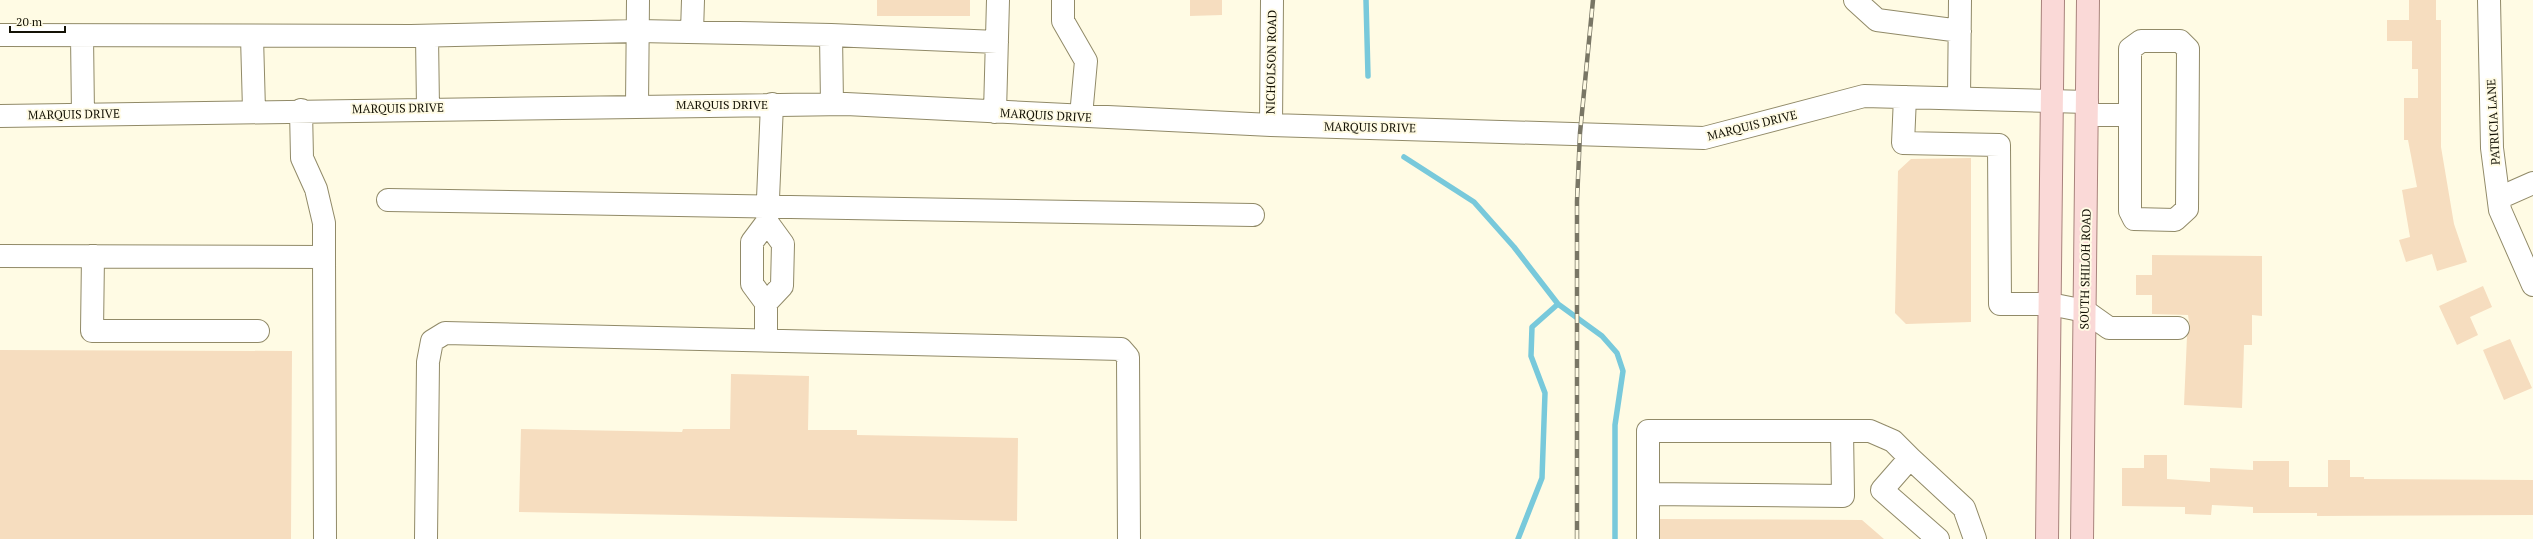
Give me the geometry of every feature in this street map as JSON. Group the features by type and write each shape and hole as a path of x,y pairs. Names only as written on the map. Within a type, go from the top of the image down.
{"main road":[{"path":"2047,539 2053,0"},
{"name":"SOUTH SHILOH ROAD","path":"2082,539 2088,0"}],"street":[{"path":"636,105 638,0"},
{"path":"692,32 693,0"},
{"path":"995,112 998,0"},
{"path":"1063,0 1063,21 1086,61 1081,116"},
{"name":"NICHOLSON ROAD","path":"1270,125 1272,0"},
{"path":"1855,0 1877,20 1960,32"},
{"path":"1959,98 1960,0"},
{"name":"PATRICIA LANE","path":"2489,0 2492,148 2498,198 2500,210 2533,285"},
{"path":"0,35 252,37 692,32 831,35 997,42"},
{"path":"831,35 832,104"},
{"path":"82,36 83,114"},
{"path":"427,36 428,108"},
{"path":"252,37 254,110"},
{"path":"2141,41 2180,41 2188,48 2187,209 2175,220 2134,219 2130,211 2130,115 2130,49 2141,41"},
{"name":"MARQUIS DRIVE","path":"0,116 254,110 832,104 1270,125 1704,138 1864,96 2052,102 2130,115"},
{"path":"1905,97 1902,143 1999,145 2000,304 2050,304 2084,310 2109,328 2178,328"},
{"path":"766,340 766,303 752,284 752,242 767,215 772,104"},
{"path":"301,110 302,158 316,189 324,224 325,539"},
{"path":"2498,198 2533,183"},
{"path":"388,200 767,215 1253,215"},
{"path":"766,303 782,286 783,244 767,215"},
{"path":"0,256 324,257"},
{"path":"93,256 92,331 258,331"},
{"path":"426,539 428,362 432,341 445,333 1121,349 1128,357 1129,539"},
{"path":"1648,539 1648,431 1870,431 1893,441 1964,508 1975,539"},
{"path":"1648,494 1843,496 1842,431"},
{"path":"1910,458 1882,490 1938,539"}],"building":[{"path":"877,0 970,0 970,16 877,16"},
{"path":"1190,0 1222,0 1222,15 1190,16"},
{"path":"2409,0 2436,0 2436,20 2441,20 2441,147 2454,224 2467,262 2437,271 2432,254 2406,262 2399,240 2410,237 2402,190 2417,187 2408,140 2404,140 2404,98 2418,98 2418,69 2412,69 2412,41 2387,41 2387,20 2409,20"},
{"path":"1971,158 1971,322 1906,324 1895,313 1898,171 1911,159"},
{"path":"2152,255 2262,256 2262,316 2252,315 2252,345 2244,345 2242,408 2184,405 2187,336 2190,328 2188,315 2152,314 2152,295 2136,295 2136,275 2152,275"},
{"path":"2483,286 2492,307 2470,317 2478,335 2457,345 2439,306"},
{"path":"2510,339 2532,388 2504,400 2483,350"},
{"path":"0,350 292,351 291,539 0,539"},
{"path":"731,374 809,376 808,430 857,430 857,435 1018,438 1017,521 519,512 521,429 682,432 683,429 730,429"},
{"path":"2144,455 2167,455 2167,479 2210,482 2210,468 2253,470 2253,461 2289,461 2289,487 2328,487 2328,460 2350,460 2350,477 2364,477 2364,479 2533,480 2533,515 2317,516 2317,513 2253,513 2253,507 2212,505 2211,515 2185,514 2185,507 2122,506 2122,468 2144,468"},
{"path":"1660,519 1862,520 1884,539 1660,539"}],"waterway":[{"path":"1366,0 1368,76"},
{"path":"1404,157 1474,202 1514,247 1558,304 1602,336 1617,353 1623,371 1615,425 1615,539"},
{"path":"1518,539 1542,478 1545,393 1531,356 1532,327 1558,304"}],"railway":[{"path":"1577,539 1577,201 1580,133 1593,0"}]}
